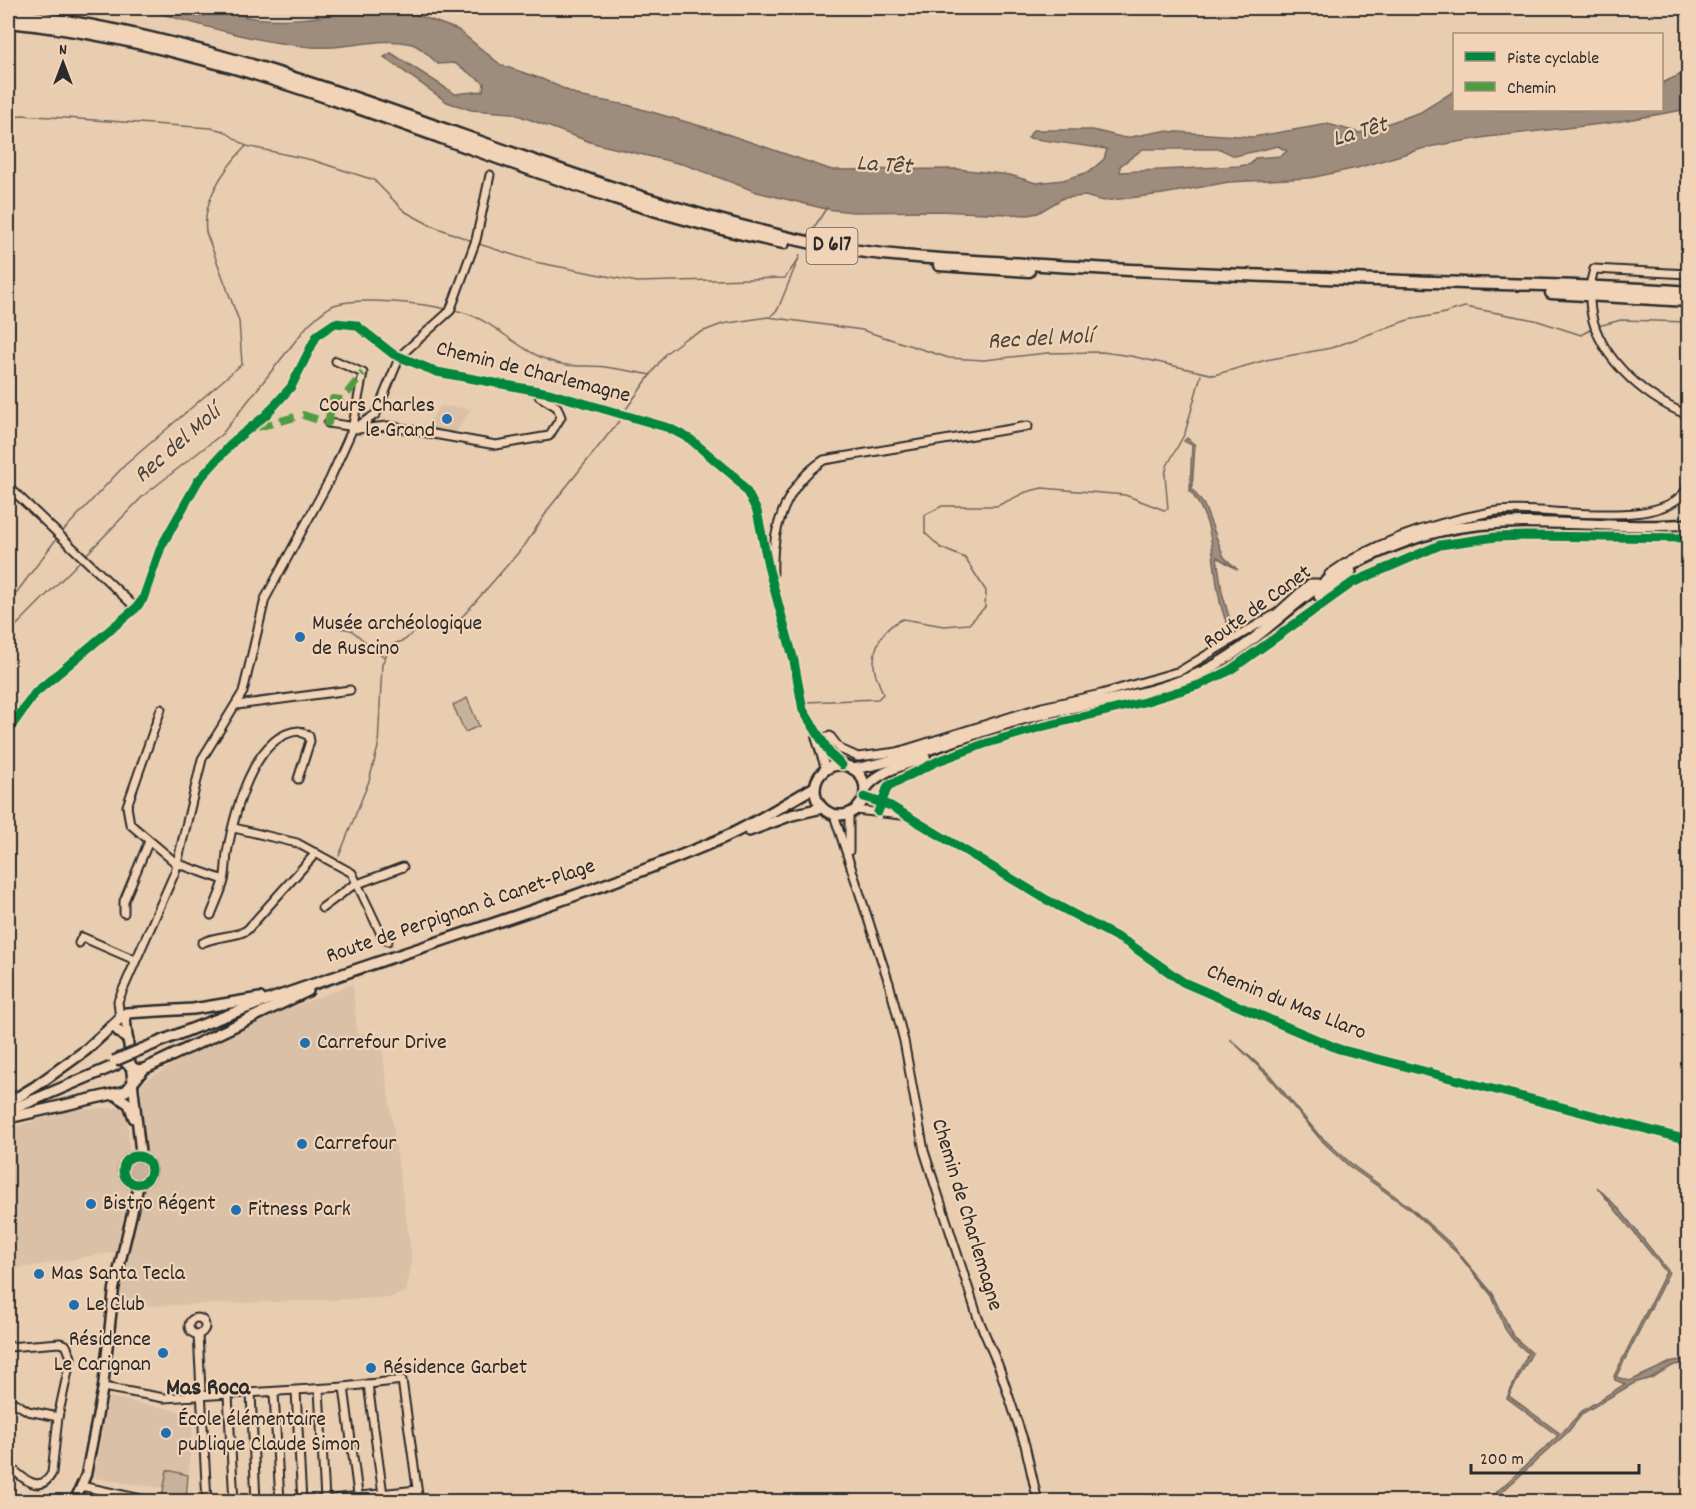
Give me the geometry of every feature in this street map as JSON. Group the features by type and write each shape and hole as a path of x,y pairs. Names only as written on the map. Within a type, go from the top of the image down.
{"highway":[{"name":"D 617","path":"8,13 114,29 214,52 340,92 551,167 697,214 835,247 915,257 1106,269 1689,292"},
{"name":"D 617","path":"8,22 97,34 209,59 282,81 676,216 750,236 838,253 913,263 1035,272 1556,293 1689,301"}],"main road":[{"name":"Route de Canet","path":"854,769 890,762 1023,719 1138,692 1187,677 1213,666 1251,643 1318,585 1375,554 1423,536 1446,530 1502,524 1689,526"},
{"name":"Route de Canet","path":"865,793 870,782 879,776 970,740 1056,714 1140,696 1189,681 1254,645 1355,570 1424,540 1458,532 1501,528 1638,531 1689,526"},
{"path":"842,765 854,769 862,778 865,793 852,812 834,815 822,808 815,795 815,787 826,770 842,765"},
{"name":"Route de Perpignan à Canet-Plage","path":"8,1107 283,994 530,912 639,872 727,836 815,787"},
{"name":"Route de Perpignan à Canet-Plage","path":"141,1052 247,1011 533,916 665,866 757,827 822,808"},
{"path":"8,1118 114,1094 132,1085 144,1069 312,989"},
{"path":"8,1107 122,1027 193,1009 283,994"},
{"path":"129,1065 144,1069"},
{"path":"114,1094 129,1104 134,1118"}],"street":[{"name":"Chemin de Charlemagne","path":"490,175 474,244 451,310 400,356 437,372 538,391 651,422 690,439 735,477 747,492 757,511 773,585 794,661 803,710 818,739 826,770"},
{"path":"1591,281 1594,269 1689,274"},
{"path":"1590,301 1590,318 1597,335 1617,362 1652,397 1689,415"},
{"path":"8,731 35,693 136,608 143,599 165,539 198,482 234,441 266,415 291,387 317,335 335,323 356,325 400,356 375,414 352,430"},
{"path":"136,1157 132,1085 122,1027 121,996 127,977 175,872 202,759 243,692 265,599 330,479 352,430 363,373 336,361"},
{"path":"328,423 348,426 352,430 388,426 496,445 540,439 549,436 561,417 557,407 539,396 538,391"},
{"path":"773,585 776,527 791,494 810,469 824,460 1028,426"},
{"path":"8,486 136,608"},
{"path":"818,739 830,736 840,749 858,757 897,752 1042,707 1101,694 1157,678 1180,671 1230,644 1277,613 1311,583 1318,585 1363,552 1415,532 1503,511 1643,512 1669,505 1682,498 1689,487"},
{"path":"880,808 888,786 938,761 1029,730 1170,695 1229,671 1310,610 1352,583 1440,545 1496,537 1527,536 1689,538"},
{"path":"237,705 350,690"},
{"path":"161,709 127,806 130,824 176,862 224,880"},
{"path":"211,915 224,880 234,828 251,775 268,746 279,736 299,730 309,736 310,741 298,778"},
{"name":"Chemin de Charlemagne","path":"818,739 842,765"},
{"path":"865,793 880,808"},
{"path":"852,812 880,808"},
{"name":"Chemin du Mas Llaro","path":"880,808 906,816 1047,900 1128,943 1183,982 1339,1049 1689,1140"},
{"name":"Chemin de Charlemagne","path":"852,812 848,844 852,865"},
{"name":"Chemin de Charlemagne","path":"834,815 889,983 904,1041 924,1151 978,1318 999,1368 1021,1434 1036,1481 1038,1502"},
{"path":"234,828 288,839 352,873 359,883 382,936 388,941"},
{"path":"124,913 124,901 149,841"},
{"path":"202,943 218,935 237,934 247,930 315,853"},
{"path":"322,908 359,883 403,867"},
{"path":"79,944 82,937 135,960"},
{"path":"132,1085 136,1157"},
{"path":"136,1157 148,1161 151,1171 146,1181 135,1183 124,1176 123,1168 136,1157"},
{"path":"74,1502 86,1475 103,1387 114,1289 135,1183"},
{"path":"198,1334 207,1502"},
{"path":"8,1347 60,1343 70,1350 71,1357 58,1417 52,1473 43,1483 31,1483 8,1465"},
{"path":"103,1387 164,1398 344,1388 402,1380 419,1502"},
{"path":"368,1384 383,1498"},
{"path":"344,1388 359,1500"},
{"path":"319,1389 325,1500"},
{"path":"296,1391 303,1502 383,1498 417,1490"},
{"path":"274,1393 279,1502"},
{"path":"250,1394 256,1502"},
{"path":"228,1395 234,1502"},
{"path":"15,1403 28,1411 58,1417"},
{"path":"81,1486 155,1502"}],"shaded area":[{"name":"Cours Charles le Grand","path":"442,406 471,409 454,435 429,430 427,426"},
{"path":"467,698 479,726 465,732 453,705"},
{"path":"353,984 357,1034 380,1034 412,1261 406,1292 388,1298 120,1307 121,1282 141,1183 151,1171 145,1158 141,1083 233,1030"},
{"path":"127,1107 129,1149 125,1163 127,1179 130,1182 116,1252 8,1270 8,1129 70,1110"},
{"path":"137,1156 147,1160 151,1170 147,1180 137,1184 127,1180 123,1170 127,1160"},
{"path":"108,1397 194,1414 188,1475 167,1470 163,1488 94,1478"},
{"path":"167,1470 188,1475 186,1501 162,1497"}],"water":[{"name":"La Têt","path":"141,8 221,8 247,17 282,19 313,18 343,8 399,8 458,30 501,65 542,79 582,97 627,105 718,131 832,170 958,169 1010,175 1036,183 1063,180 1089,172 1104,159 1107,149 1028,138 1033,130 1093,130 1125,138 1163,131 1253,137 1328,124 1360,133 1421,112 1453,92 1453,111 1663,111 1663,83 1688,71 1688,109 1610,123 1487,137 1428,147 1357,168 1310,178 1229,182 1163,194 1103,201 1085,196 1063,198 1038,213 1028,215 938,211 853,212 826,209 757,192 686,165 593,143 512,113 471,110 447,102 384,57 391,53 455,94 483,91 484,83 454,63 438,64 416,45 400,42 375,42 337,47 312,47 225,32","holes":["1278,146 1287,151 1281,156 1255,158 1251,164 1239,166 1120,172 1120,166 1143,149 1220,149 1235,156"]},
{"path":"1187,438 1195,445 1192,489 1204,505 1224,557 1238,570 1217,557 1222,592 1236,642 1234,644 1220,602 1208,528 1198,503 1190,491 1192,445 1184,441"},
{"path":"1230,1039 1269,1074 1318,1134 1355,1167 1410,1207 1452,1245 1493,1294 1513,1336 1532,1353 1509,1396 1561,1434 1582,1411 1625,1384 1615,1380 1614,1376 1666,1272 1597,1187 1620,1210 1669,1272 1616,1377 1630,1381 1673,1361 1688,1359 1688,1363 1674,1365 1651,1378 1634,1383 1583,1413 1568,1432 1492,1501 1487,1501 1558,1436 1507,1398 1528,1353 1513,1340 1505,1329 1492,1296 1458,1254 1411,1210 1349,1166 1320,1139 1267,1075"}],"waterway":[{"path":"8,122 21,115 211,128 224,131 246,146 312,160 374,180 404,211 430,225 472,241"},
{"path":"62,532 125,465 242,364 239,321 206,232 206,220 211,197 217,185 230,164 246,146"},
{"path":"810,234 827,207"},
{"path":"479,244 535,262 637,282 785,278 798,260"},
{"path":"771,316 778,309 800,255"},
{"name":"Rec del Molí","path":"84,557 143,496 222,434 308,325 327,309 334,305 359,301 406,303 446,309"},
{"name":"Rec del Molí","path":"624,412 666,353 686,338 722,324 768,317 862,330 949,358 984,360 1047,353 1102,352 1131,356 1214,375 1266,360 1331,348 1408,320 1465,307 1535,320 1581,335 1593,328"},
{"name":"Rec del Molí","path":"453,310 467,313 491,325 525,348 550,361 564,365 605,367 651,375"},
{"name":"Rec del Molí","path":"1598,326 1621,320 1688,322"},
{"path":"806,702 878,699 883,694 875,672 874,658 881,637 891,626 903,619 944,626 969,624 985,607 986,591 965,558 941,548 925,533 925,515 942,506 997,506 1026,492 1042,488 1125,495 1164,510 1168,509 1165,475 1167,466 1185,433 1201,375"},
{"path":"339,856 369,781 378,747 382,664 391,645 405,640 413,632 438,627 462,617 525,545 550,507 619,421"},
{"path":"8,604 57,538"},
{"name":"Rec del Molí","path":"8,634 81,560"},
{"path":"323,625 351,630 384,657"}],"marked path":[{"path":"258,427 303,415 328,423 333,399 342,400 363,373"}],"cycle path":[{"path":"8,731 35,693 136,608 143,599 161,547 198,481 234,441 266,415 291,387 317,335 335,323 356,325 393,354 437,372 549,393 669,428 690,439 735,477 747,492 757,511 769,570 794,661 803,710 831,755 842,765"},
{"path":"878,812 888,786 938,761 1041,727 1144,702 1199,685 1229,671 1352,583 1440,545 1496,537 1527,536 1688,538"},
{"path":"864,797 891,806 1047,900 1128,943 1183,982 1339,1049 1688,1140"},
{"path":"137,1156 147,1160 151,1170 147,1180 137,1184 127,1180 123,1170 127,1160 137,1156"}],"place":[{"name":"Cours Charles le Grand","path":"447,419"},
{"name":"Musée archéologique de Ruscino","path":"300,637"},
{"name":"Carrefour Drive","path":"305,1043"},
{"name":"Carrefour","path":"302,1144"},
{"name":"Bistro Régent","path":"91,1204"},
{"name":"Fitness Park","path":"236,1210"},
{"name":"Mas Santa Tecla","path":"39,1274"},
{"name":"Le Club","path":"74,1305"},
{"name":"Résidence Le Carignan","path":"163,1353"},
{"name":"Résidence Garbet","path":"371,1368"},
{"name":"École élémentaire publique Claude Simon","path":"166,1433"}],"district":[{"name":"Mas Roca","path":"208,1389"}]}
